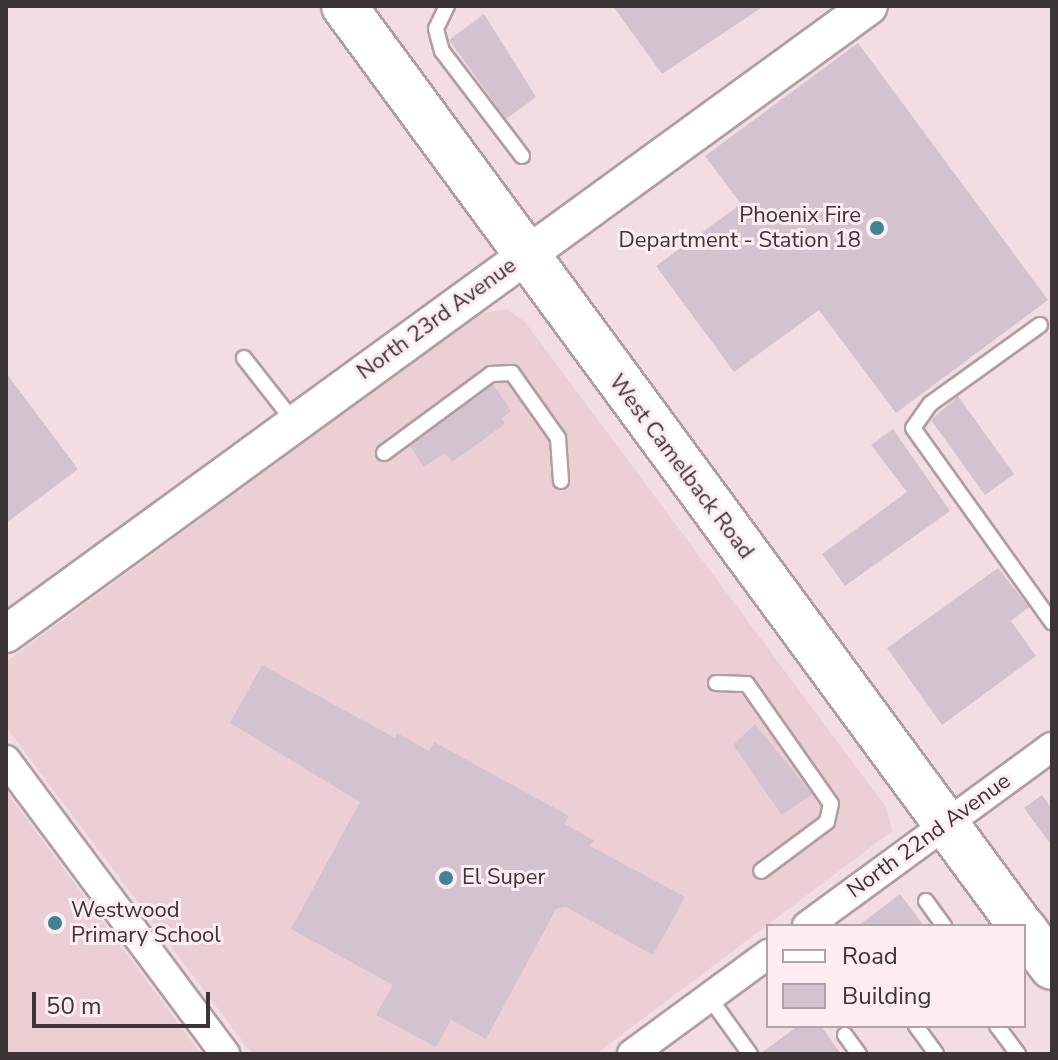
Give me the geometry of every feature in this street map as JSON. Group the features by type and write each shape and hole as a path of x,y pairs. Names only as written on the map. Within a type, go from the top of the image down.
{"main road":[{"name":"West Camelback Road","path":"355,14 524,255 1018,924"}],"street":[{"name":"North 23rd Avenue","path":"6,634 869,6"},
{"name":"North 22nd Avenue","path":"810,924 1052,747"},
{"path":"6,760 225,1054"},
{"path":"632,1054 666,1044 709,997 766,955"}],"lane":[{"path":"447,6 436,39 522,156"},
{"path":"1040,325 930,404 913,428 1052,622"},
{"path":"244,358 295,423"},
{"path":"384,453 491,374 512,373 558,438 561,481"},
{"path":"716,683 747,684 831,804 827,822 761,871"},
{"path":"926,901 943,924"},
{"path":"709,997 750,1054"},
{"path":"917,1028 936,1054"},
{"path":"998,1028 1018,1054"},
{"path":"845,1035 859,1054"}],"shaded area":[{"path":"507,309 525,322 886,807 892,831 596,1054 252,1054 6,727 6,662 479,314"},
{"name":"Westwood Primary School","path":"6,791 201,1054 6,1054"}],"building":[{"path":"613,6 764,6 662,74"},
{"path":"484,14 536,97 506,119 449,40"},
{"name":"Phoenix Fire Department - Station 18","path":"858,43 1048,300 896,413 819,310 734,372 656,266 741,204 705,156"},
{"path":"6,373 78,469 6,523"},
{"path":"493,385 511,411 502,418 505,424 452,462 445,453 424,467 410,446"},
{"path":"958,396 1014,474 985,495 931,420"},
{"path":"893,429 950,511 845,586 822,554 907,492 871,445"},
{"path":"998,568 1029,607 1011,621 1036,656 942,725 887,648"},
{"name":"El Super","path":"262,665 395,738 397,733 429,751 434,742 569,816 564,824 594,840 590,846 685,897 653,955 566,907 556,909 486,1039 451,1020 436,1047 376,1015 393,985 291,929 360,802 230,723"},
{"path":"755,724 812,794 782,815 733,745"},
{"path":"1042,795 1052,809 1052,846 1024,808"},
{"path":"900,894 922,924 861,924"},
{"path":"795,1028 822,1028 841,1054 760,1054"}],"place":[{"name":"Phoenix Fire Department - Station 18","path":"877,228"},
{"name":"El Super","path":"446,878"},
{"name":"Westwood Primary School","path":"55,923"}]}
